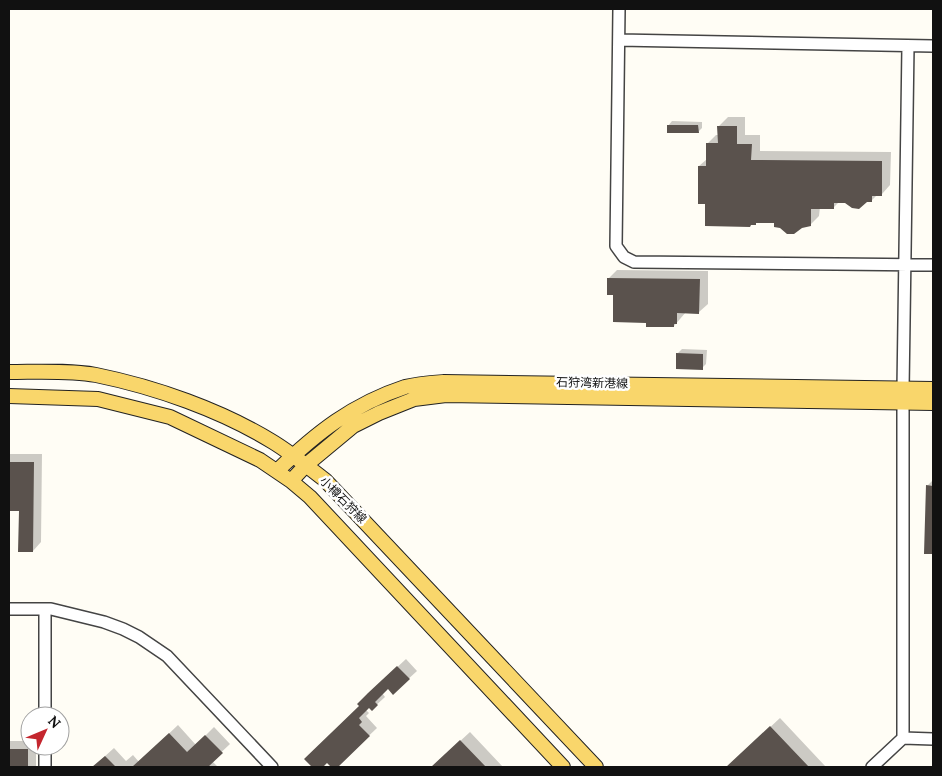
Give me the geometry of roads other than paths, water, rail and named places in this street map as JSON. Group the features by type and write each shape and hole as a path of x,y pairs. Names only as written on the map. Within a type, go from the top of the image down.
{"main road":[{"name":"小樽石狩線","path":"9,372 94,375 178,398 224,416 272,442 325,480 596,767"},
{"name":"石狩湾新港線","path":"277,471 292,456 342,416 367,401 407,387 444,382 904,395 933,403"},
{"name":"石狩湾新港線","path":"291,481 306,465 353,426 379,413 414,400 446,395 904,395 933,389"},
{"name":"小樽石狩線","path":"9,396 98,399 170,417 260,460 277,471 310,497 563,767"}],"street":[{"path":"619,9 616,246 628,260 634,262 933,265"},
{"path":"619,40 933,46"},
{"path":"903,738 908,46"},
{"path":"9,609 46,609 104,622 123,629 154,647 167,656 272,767"},
{"path":"45,706 46,609"},
{"path":"872,767 903,738 933,738"}]}
